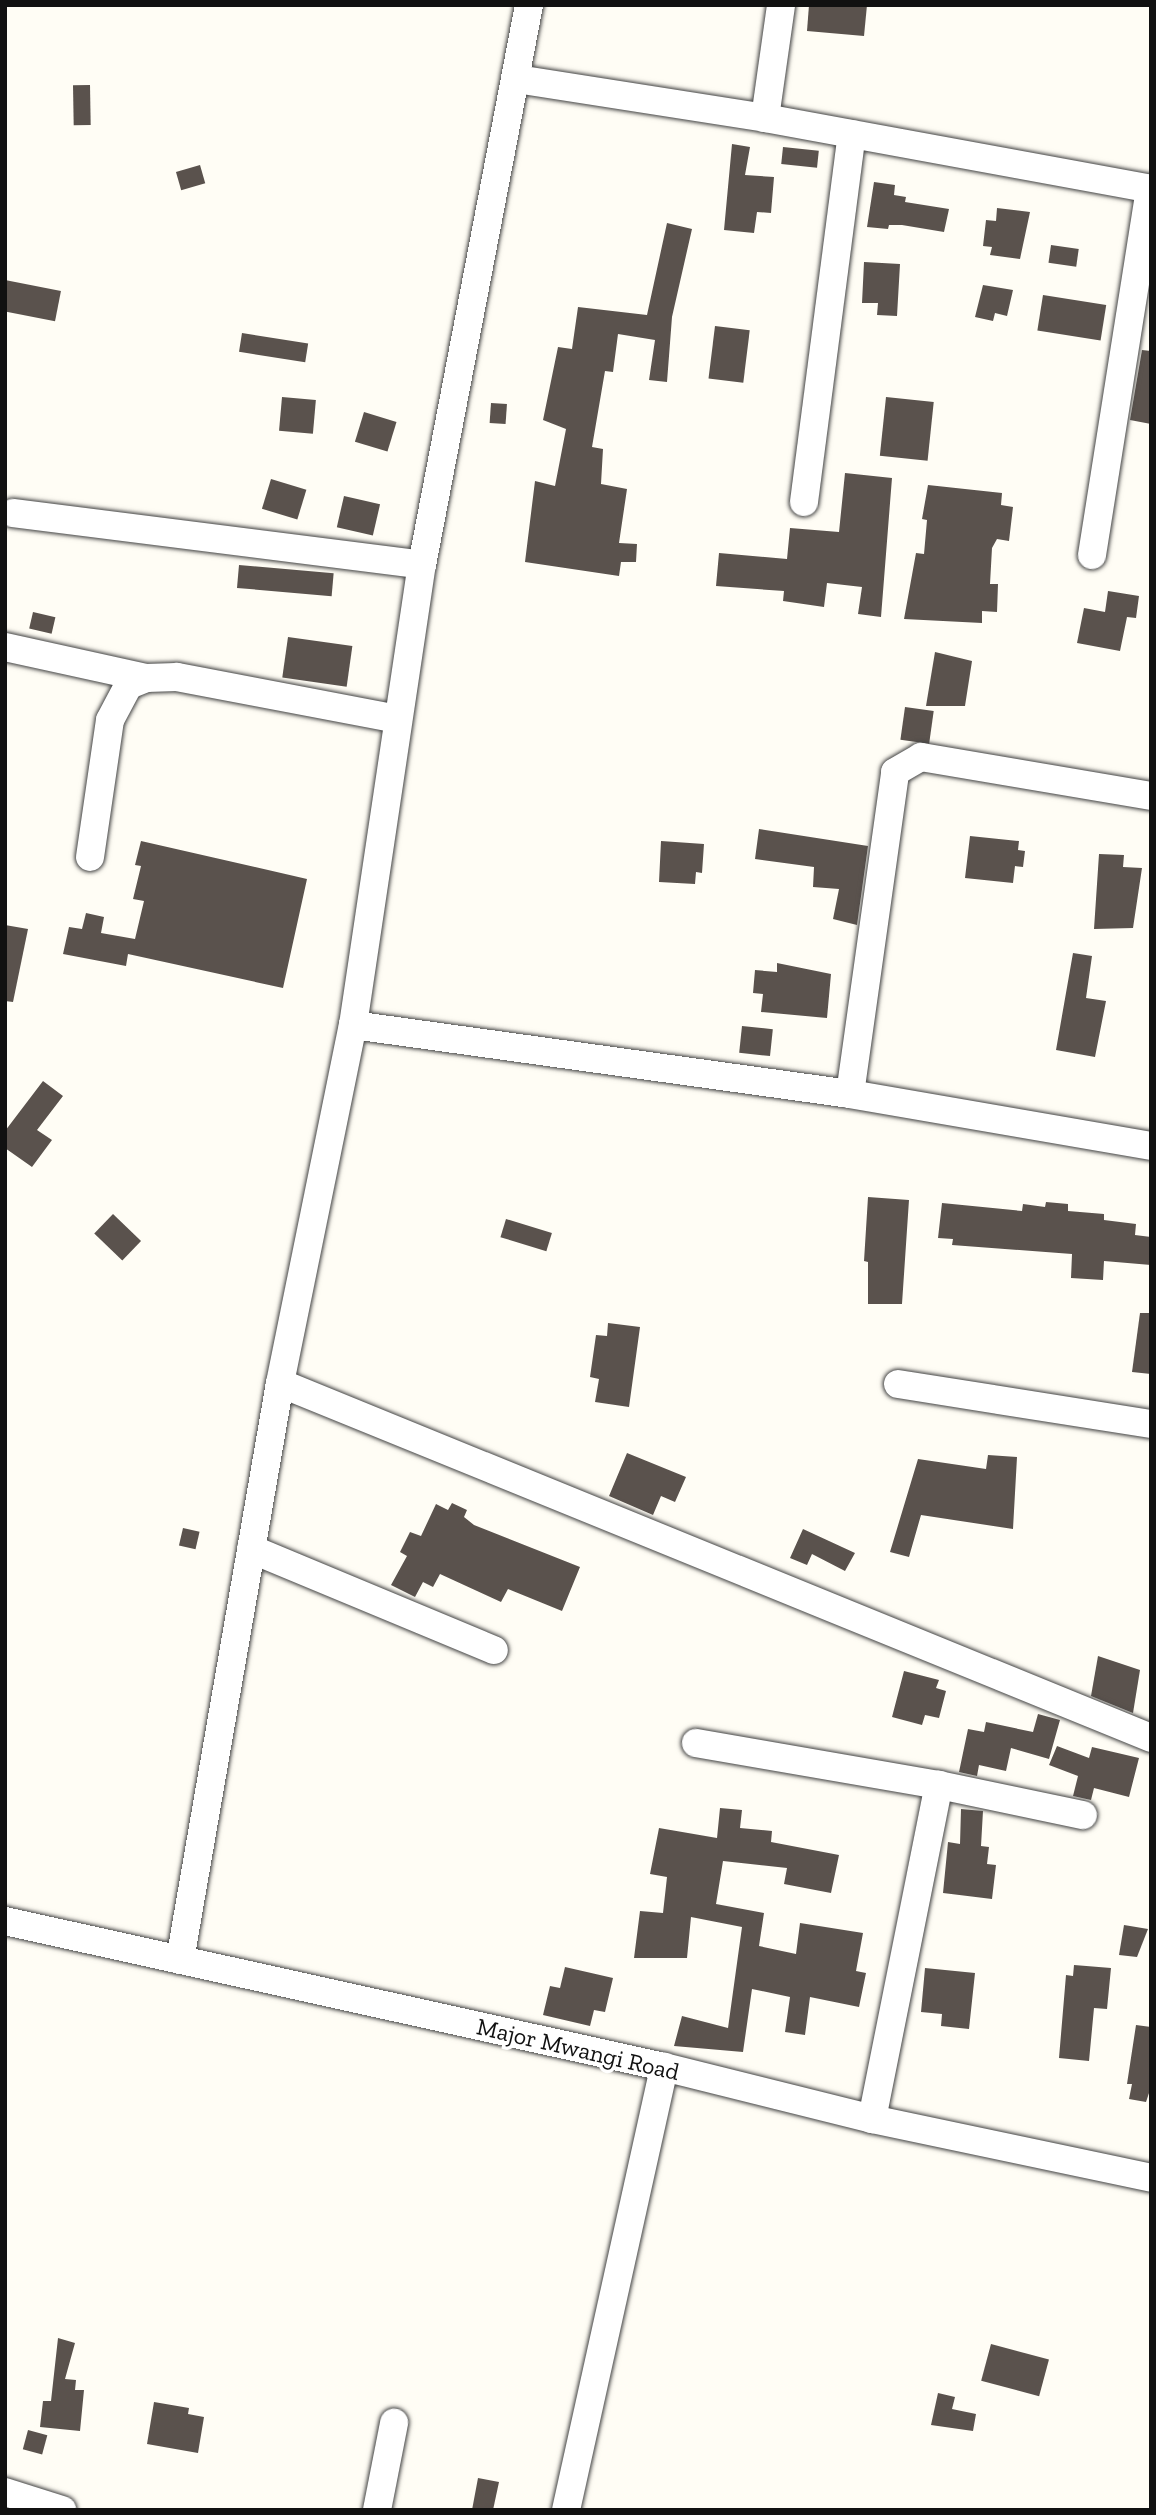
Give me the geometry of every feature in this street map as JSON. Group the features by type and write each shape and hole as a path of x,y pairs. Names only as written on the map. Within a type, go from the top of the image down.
{"street":[{"path":"180,1961 280,1382 353,1025 422,565 517,79 529,5"},
{"path":"765,118 781,5"},
{"path":"517,79 765,118 1150,189 1092,555"},
{"path":"804,502 852,134"},
{"path":"13,513 422,565"},
{"path":"5,647 146,678 177,677 397,719"},
{"path":"90,857 110,720 129,685 146,678"},
{"path":"850,1094 895,772 921,757 1151,796"},
{"path":"353,1025 850,1094 1151,1146"},
{"path":"280,1382 1151,1738"},
{"path":"898,1384 1151,1424"},
{"path":"251,1549 494,1650"},
{"path":"696,1743 939,1785 1083,1815"},
{"path":"872,2119 939,1785"},
{"name":"Major Mwangi Road","path":"5,1921 664,2067 872,2119 1151,2178"},
{"path":"566,2510 664,2067"},
{"path":"377,2510 394,2423"},
{"path":"5,2492 62,2510"}],"building":[{"path":"809,5 867,5 864,36 807,31"},
{"path":"73,85 90,85 91,125 74,125"},
{"path":"732,144 750,147 745,175 774,177 771,213 757,212 754,233 724,230"},
{"path":"783,147 819,151 817,168 781,164"},
{"path":"200,165 205,183 181,190 176,172"},
{"path":"874,182 895,185 894,195 906,197 905,202 949,209 944,232 902,225 889,225 888,229 867,227"},
{"path":"997,208 1030,212 1020,259 990,255 992,247 983,246 986,220 996,221"},
{"path":"667,223 692,229 672,317 667,382 649,380 655,340 618,334 613,372 605,371 592,447 603,449 601,484 627,489 619,543 637,544 636,562 621,562 619,576 525,562 535,481 555,486 566,429 543,420 558,347 572,349 578,307 647,315"},
{"path":"1051,245 1079,249 1076,267 1048,263"},
{"path":"864,262 900,264 897,316 877,315 878,303 862,303"},
{"path":"5,280 61,291 55,321 5,312"},
{"path":"983,285 1013,290 1007,316 995,313 993,321 975,317"},
{"path":"1043,295 1106,305 1101,341 1037,331"},
{"path":"715,326 750,330 743,383 709,379"},
{"path":"242,333 308,343 305,362 239,352"},
{"path":"1142,350 1151,351 1151,424 1130,420"},
{"path":"282,397 316,400 313,434 279,431"},
{"path":"886,397 934,402 928,461 880,456"},
{"path":"491,403 507,404 506,424 490,423"},
{"path":"364,412 397,422 387,452 355,442"},
{"path":"845,473 892,478 881,617 858,614 862,587 827,583 824,607 783,601 784,591 716,586 719,553 787,559 790,528 839,532"},
{"path":"271,479 306,490 297,519 262,509"},
{"path":"928,485 1002,493 1001,505 1013,507 1009,541 997,539 992,548 990,584 998,584 997,612 982,611 982,623 904,619 916,553 924,554 927,520 922,519"},
{"path":"344,496 380,504 373,536 337,527"},
{"path":"239,565 334,573 332,596 237,588"},
{"path":"1108,591 1139,596 1136,618 1127,617 1120,651 1077,643 1084,608 1105,612"},
{"path":"33,612 55,617 52,634 29,629"},
{"path":"288,637 352,646 347,687 282,678"},
{"path":"935,652 972,661 965,706 926,706"},
{"path":"905,707 934,711 929,744 900,740"},
{"path":"759,829 868,846 857,925 833,919 839,889 813,887 814,867 755,859"},
{"path":"970,836 1019,841 1018,850 1025,851 1023,867 1015,866 1013,883 965,878"},
{"path":"141,841 307,879 283,988 128,954 126,966 63,954 69,927 82,929 86,913 104,917 101,933 135,939 144,901 133,899 141,866 135,865"},
{"path":"661,841 704,844 702,873 696,872 695,884 659,882"},
{"path":"1099,854 1124,855 1123,867 1142,868 1133,928 1094,929"},
{"path":"5,925 28,929 13,1002 5,1001"},
{"path":"1073,953 1092,956 1086,998 1106,1001 1095,1057 1056,1050"},
{"path":"777,963 831,974 827,1018 761,1012 763,994 753,993 755,970 777,972"},
{"path":"742,1026 773,1029 770,1056 739,1053"},
{"path":"43,1081 63,1096 37,1130 52,1140 32,1167 5,1148 5,1131"},
{"path":"868,1197 909,1200 902,1304 868,1304 868,1262 864,1261"},
{"path":"1046,1202 1068,1204 1068,1211 1104,1214 1104,1220 1136,1224 1135,1235 1151,1237 1151,1265 1104,1261 1103,1280 1071,1278 1072,1254 952,1245 953,1239 938,1238 942,1203 1022,1211 1023,1204 1045,1207"},
{"path":"113,1214 141,1241 122,1261 94,1233"},
{"path":"506,1219 552,1233 546,1251 500,1237"},
{"path":"1140,1313 1151,1313 1151,1374 1132,1372"},
{"path":"608,1323 640,1327 629,1407 595,1402 599,1379 590,1377 596,1335 607,1336"},
{"path":"627,1453 686,1477 675,1502 661,1496 653,1515 609,1496"},
{"path":"988,1455 1017,1457 1013,1529 921,1515 909,1557 890,1552 918,1459 986,1469"},
{"path":"452,1503 467,1510 464,1517 474,1525 580,1567 562,1611 508,1589 501,1602 440,1574 433,1587 423,1582 415,1597 391,1585 407,1556 400,1552 410,1532 421,1536 436,1504 448,1510"},
{"path":"183,1528 200,1532 196,1549 179,1546"},
{"path":"803,1529 855,1553 845,1571 812,1554 807,1565 790,1558"},
{"path":"1098,1656 1140,1670 1133,1713 1091,1696"},
{"path":"904,1671 939,1680 936,1688 946,1691 939,1718 925,1715 922,1725 892,1717"},
{"path":"1038,1714 1060,1720 1049,1759 1011,1748 1006,1771 979,1765 977,1776 959,1772 968,1729 984,1732 986,1722 1033,1732"},
{"path":"1057,1746 1089,1758 1092,1747 1139,1758 1129,1797 1094,1788 1091,1800 1073,1796 1078,1776 1049,1765"},
{"path":"720,1808 742,1810 740,1828 772,1831 771,1842 839,1855 831,1893 784,1884 787,1868 723,1861 716,1904 764,1913 759,1946 796,1954 800,1923 863,1933 856,1971 866,1973 859,2007 810,1997 805,2035 785,2032 790,1997 752,1989 743,2052 674,2046 682,2016 728,2028 742,1927 691,1917 687,1958 634,1958 640,1911 663,1913 667,1877 650,1874 659,1828 717,1838"},
{"path":"961,1809 983,1811 981,1846 989,1847 987,1864 996,1865 992,1899 943,1893 948,1842 960,1844"},
{"path":"1124,1925 1148,1929 1137,1957 1119,1955"},
{"path":"1074,1965 1111,1968 1107,2009 1094,2008 1089,2061 1059,2058 1066,1975 1073,1976"},
{"path":"565,1967 613,1978 605,2012 594,2010 590,2026 543,2015 550,1986 560,1988"},
{"path":"925,1968 975,1973 969,2029 941,2026 942,2014 921,2012"},
{"path":"1136,2025 1151,2027 1151,2087 1146,2102 1129,2099 1132,2084 1127,2084"},
{"path":"58,2338 75,2343 65,2379 76,2380 75,2390 84,2390 80,2431 40,2427 43,2401 51,2401"},
{"path":"991,2344 1049,2360 1039,2396 981,2381"},
{"path":"938,2393 955,2397 952,2409 976,2414 973,2431 931,2425"},
{"path":"154,2402 189,2408 188,2414 204,2417 198,2453 147,2444"},
{"path":"28,2430 47,2435 42,2454 23,2449"},
{"path":"478,2478 499,2482 493,2510 472,2510"}]}
